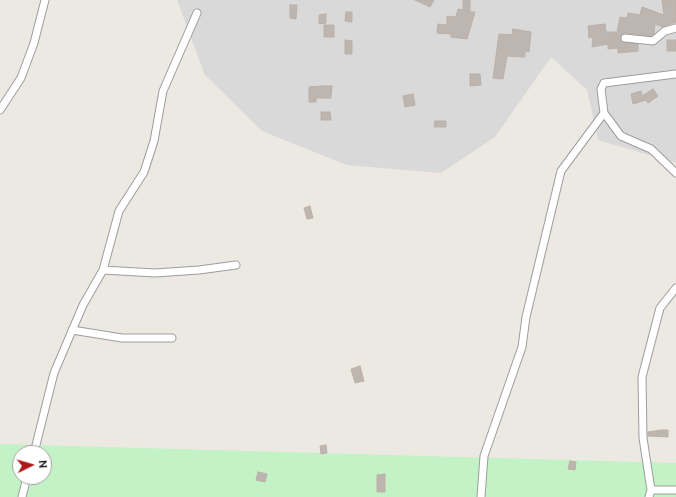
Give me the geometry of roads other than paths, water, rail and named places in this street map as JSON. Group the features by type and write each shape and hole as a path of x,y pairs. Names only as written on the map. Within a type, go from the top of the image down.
{"street":[{"path":"0,110 21,78 34,43 45,0"},
{"path":"36,445 54,373 83,305 103,270 119,211 144,172 154,141 159,107 165,86 197,14"},
{"path":"625,38 653,41 665,31 676,28"},
{"path":"676,74 604,82 601,89 604,113 621,136 650,149 676,174"},
{"path":"481,497 484,456 522,346 526,317 562,171 604,113"},
{"path":"103,270 155,273 199,270 236,265"},
{"path":"676,288 660,308 642,377 643,438 650,493 676,490"},
{"path":"72,330 122,338 172,338"},
{"path":"22,497 25,485"}]}
